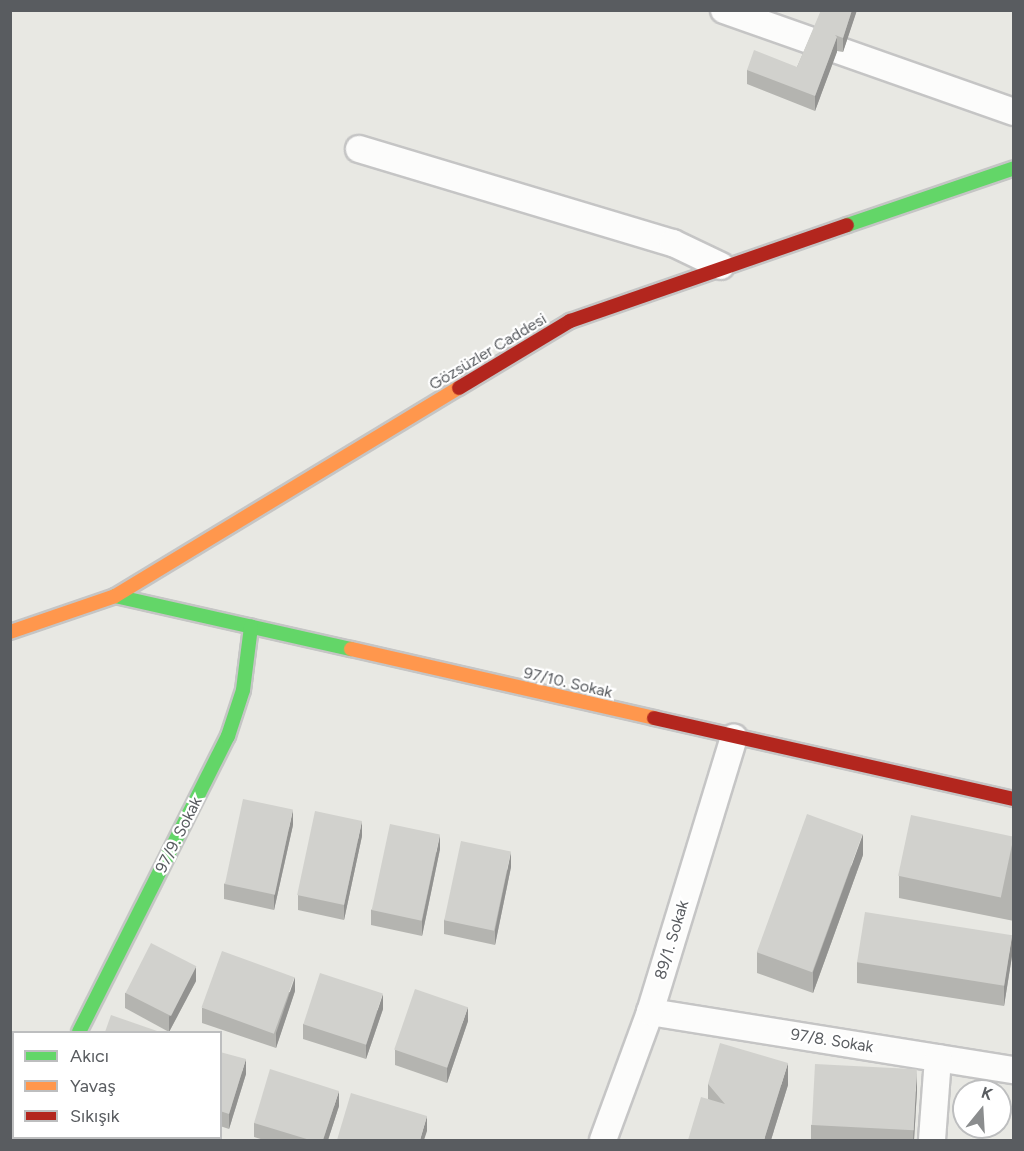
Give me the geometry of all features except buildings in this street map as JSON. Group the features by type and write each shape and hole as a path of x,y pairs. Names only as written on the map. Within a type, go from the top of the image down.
{"street":[{"path":"724,10 1014,112"},
{"path":"359,149 674,243 721,266"},
{"name":"Gözsüzler Caddesi","path":"10,632 115,597 570,321 721,266 1014,168"},
{"name":"97/10. Sokak","path":"115,597 734,738 1014,799"},
{"name":"97/9. Sokak","path":"80,1031 228,736 243,690 250,627"},
{"name":"89/1. Sokak","path":"603,1140 650,1012 734,738"},
{"name":"97/8. Sokak","path":"650,1012 1014,1070"},
{"path":"932,1140 938,1058"}],"traffic: fast":[{"path":"847,225 1014,168"},
{"path":"115,596 351,649"},
{"path":"80,1031 228,736 243,690 251,627"}],"traffic: slow":[{"path":"10,632 115,596 459,388"},
{"path":"351,649 654,718"}],"traffic: jam":[{"path":"459,388 570,321 847,225"},
{"path":"654,718 1014,799"}]}
